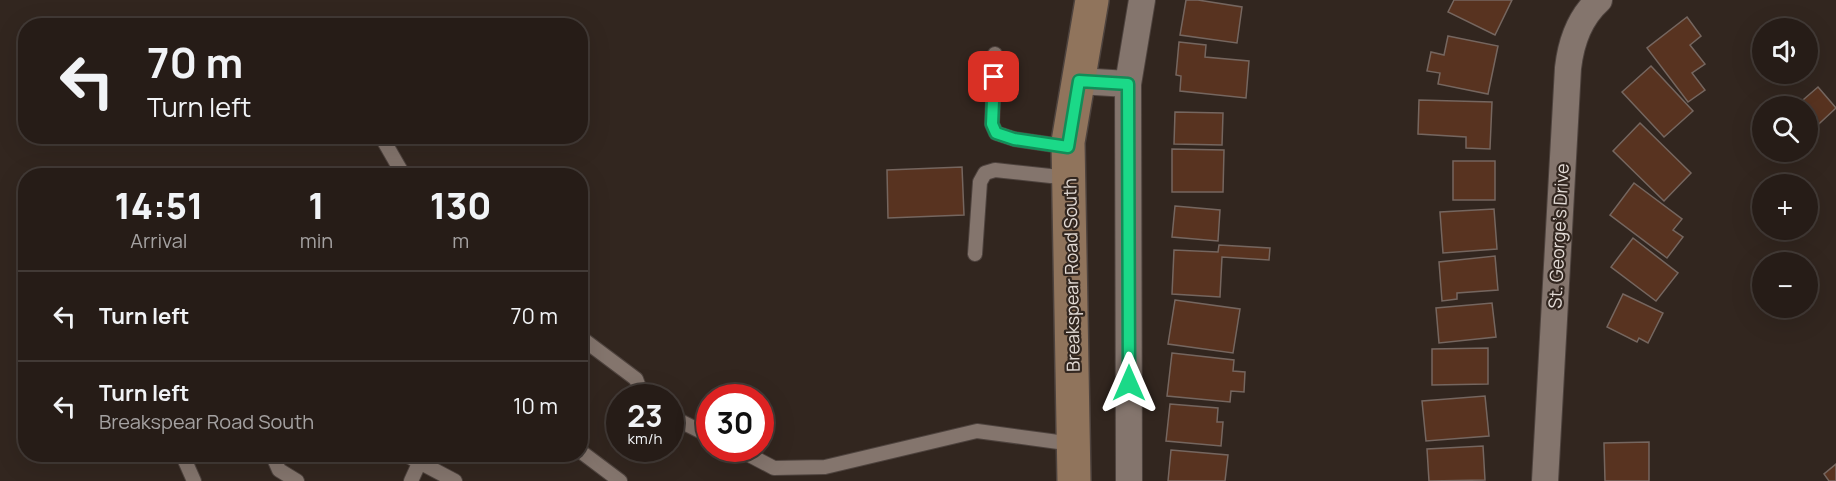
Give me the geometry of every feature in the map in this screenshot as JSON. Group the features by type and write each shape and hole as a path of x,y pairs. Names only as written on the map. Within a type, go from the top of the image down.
{"street":[{"name":"Breakspear Road South","path":"1074,481 1069,163 1092,0"},
{"path":"1129,481 1128,84 1142,0"},
{"name":"St. George's Drive","path":"1545,481 1568,68 1576,34 1584,18 1599,0"},
{"path":"1079,81 1128,84"}],"lane":[{"path":"995,54 992,124 996,133 1069,163"},
{"path":"386,144 399,168"},
{"path":"975,254 980,182 986,173 995,170 1069,163"},
{"path":"588,343 636,379 638,384"},
{"path":"763,462 774,468 825,467 977,431 1075,445"},
{"path":"588,457 620,481"},
{"path":"186,462 194,481"},
{"path":"276,462 279,470 297,481"},
{"path":"411,481 420,462"},
{"path":"427,462 456,481"}],"building":[{"path":"1186,0 1242,7 1237,43 1180,35"},
{"path":"1454,0 1512,0 1495,35 1448,12"},
{"path":"1687,17 1701,36 1690,45 1705,64 1692,73 1705,90 1688,102 1647,48"},
{"path":"1448,36 1498,46 1488,94 1438,84 1440,73 1427,71 1431,52 1444,55"},
{"path":"1179,42 1206,45 1205,57 1249,61 1246,98 1180,91 1181,76 1176,75"},
{"path":"1651,66 1693,111 1664,137 1622,92"},
{"path":"1818,87 1836,108 1818,125 1818,96 1808,96"},
{"path":"1419,100 1492,102 1490,149 1466,148 1466,137 1418,134"},
{"path":"1175,112 1223,113 1222,145 1174,144"},
{"path":"1640,123 1691,173 1664,201 1613,151"},
{"path":"1172,149 1224,150 1223,192 1172,192"},
{"path":"1453,161 1495,161 1495,200 1453,200"},
{"path":"962,167 964,215 888,218 887,170"},
{"path":"1634,183 1682,219 1673,230 1683,237 1667,258 1610,215"},
{"path":"1175,206 1220,210 1218,241 1172,237"},
{"path":"1494,209 1497,249 1443,253 1440,212"},
{"path":"1633,238 1678,273 1656,301 1611,267"},
{"path":"1219,245 1270,248 1269,260 1222,257 1220,297 1172,294 1174,250 1218,252"},
{"path":"1495,256 1498,290 1457,293 1457,299 1442,301 1439,262"},
{"path":"1623,294 1663,313 1648,343 1639,338 1637,342 1607,327"},
{"path":"1175,300 1240,309 1233,353 1168,344"},
{"path":"1492,303 1496,337 1439,343 1436,308"},
{"path":"1488,348 1488,384 1432,385 1432,349"},
{"path":"1172,353 1234,360 1233,371 1245,372 1244,392 1231,391 1230,402 1167,396"},
{"path":"1485,396 1489,436 1426,441 1422,401"},
{"path":"1170,404 1218,408 1217,422 1223,422 1221,446 1166,441"},
{"path":"1649,442 1649,481 1605,481 1604,443"},
{"path":"1483,446 1485,480 1429,481 1427,449"},
{"path":"1171,450 1228,455 1225,481 1168,481"},
{"path":"1836,464 1836,481 1829,481 1824,474"}],"route":[{"path":"994,77 992,124 996,133 1014,139 1068,147 1079,81 1128,84 1129,383"}]}
